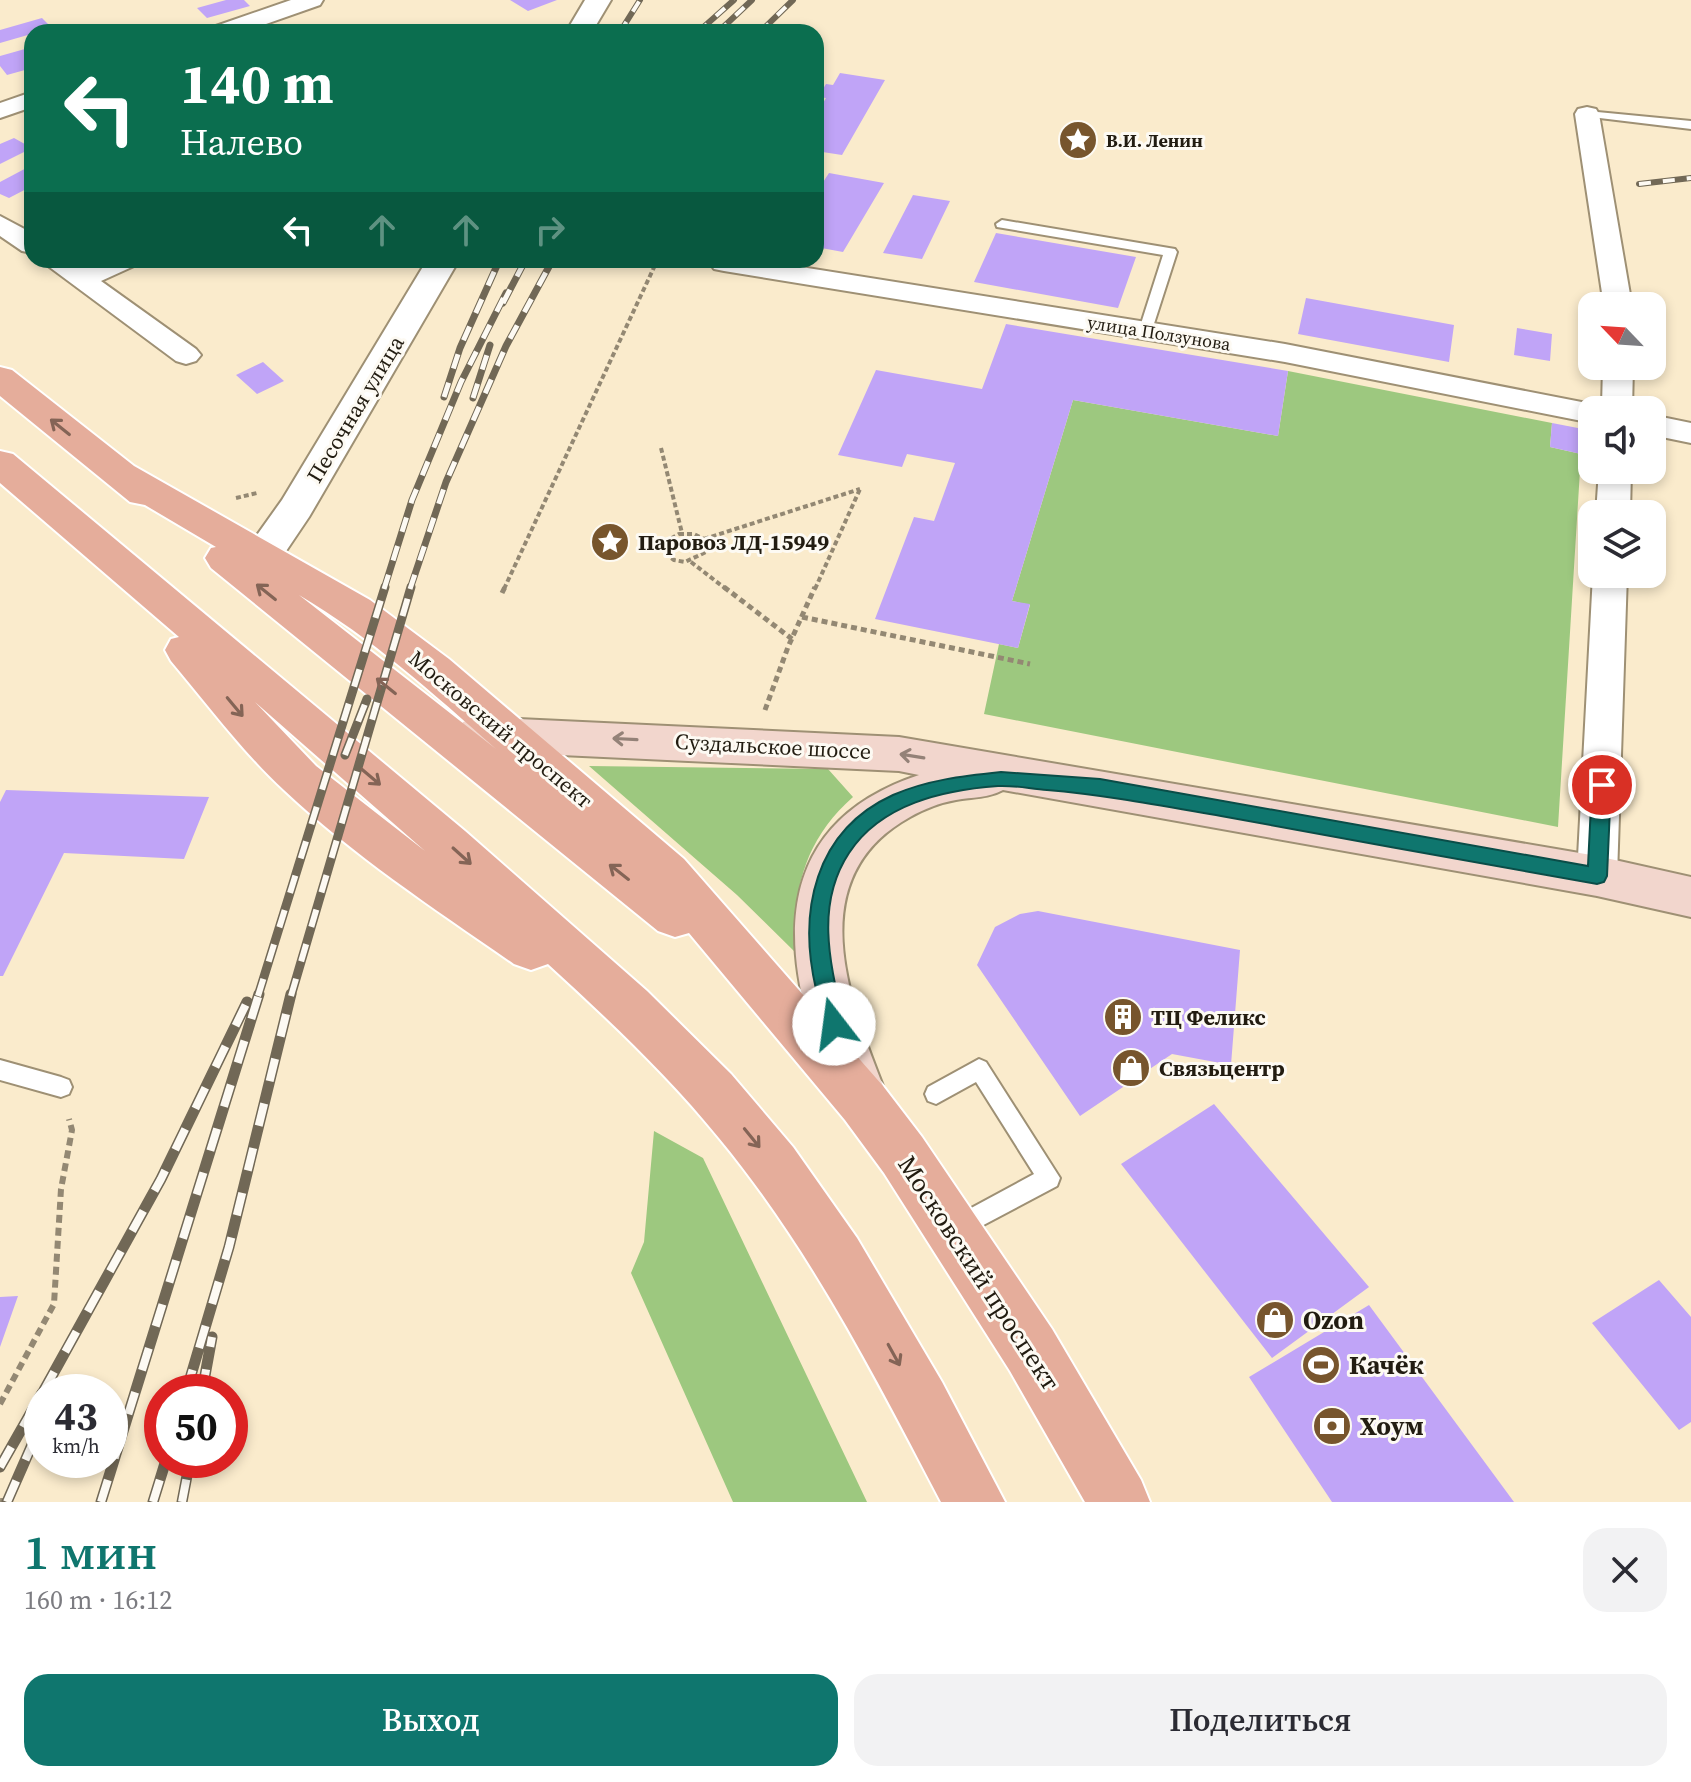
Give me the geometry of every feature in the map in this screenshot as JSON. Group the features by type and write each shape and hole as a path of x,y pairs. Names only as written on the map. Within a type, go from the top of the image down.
{"main road":[{"name":"Московский проспект","path":"0,378 705,942 822,1055"},
{"path":"0,463 92,542 264,741 301,779 389,851 614,1006 701,1079 756,1143 810,1215 886,1339 974,1502"},
{"name":"Московский проспект","path":"121,475 356,610 510,735 667,873 864,1103 954,1230 1031,1350 1119,1502"},
{"name":"Суздальское шоссе","path":"444,733 860,750 1100,787 1597,876 1691,897"},
{"name":"Суздальское шоссе","path":"864,1103 827,1001 819,958 819,901 824,882 843,847 867,821 898,801 954,783 1026,779 1100,787"}],"street":[{"path":"244,24 312,0"},
{"path":"584,24 598,0"},
{"path":"1587,114 1616,292"},
{"path":"66,268 186,355"},
{"path":"83,279 107,268"},
{"name":"Песочная улица","path":"262,556 296,508 438,268"},
{"name":"улица Ползунова","path":"755,268 1285,353 1578,410"},
{"path":"1666,428 1691,433"},
{"path":"1597,876 1609,588"}],"lane":[{"path":"1587,114 1691,125"},
{"path":"1002,224 1170,252 1146,330"},
{"path":"936,1094 979,1069 1049,1178 954,1230"},
{"path":"0,1070 61,1087"}],"path":[{"path":"502,593 653,268"},
{"path":"661,448 682,533"},
{"path":"762,718 792,639 860,489 704,539 693,533 682,533 665,542 664,553 675,561 690,562 792,639"},
{"path":"690,562 706,552 704,539"},
{"path":"802,617 1030,664"},
{"path":"0,1404 54,1304 61,1189 72,1130 61,1087"},
{"path":"0,1501 13,1502"}],"green space":[{"path":"1288,371 1552,423 1550,447 1578,453 1579,484 1558,827 984,714 999,644 1018,648 1030,605 1012,601 1073,400 1278,436"},
{"path":"589,766 828,769 853,797 823,831 804,868 796,910 798,955 737,895"},
{"path":"654,1131 703,1158 867,1502 733,1502 631,1273 644,1242"}],"building":[{"path":"226,0 244,0 250,6 207,18 197,8"},
{"path":"510,0 557,0 528,11"},
{"path":"42,18 48,24 24,24 24,36 0,43 0,30"},
{"path":"24,49 24,70 7,75 0,66 0,56"},
{"path":"840,73 885,80 842,155 824,152 824,87 826,84 833,85"},
{"path":"14,138 24,144 24,152 0,164 0,144"},
{"path":"24,169 24,190 9,198 0,194 0,182"},
{"path":"829,173 884,183 843,252 824,248 824,181"},
{"path":"913,195 950,201 922,259 883,253"},
{"path":"996,233 1136,257 1118,308 974,282"},
{"path":"1306,298 1454,325 1449,362 1298,334"},
{"path":"1006,324 1288,371 1278,436 1073,400 1012,601 1030,604 1018,648 875,619 914,517 934,521 955,463 907,454 902,467 838,455 876,370 982,389"},
{"path":"1517,328 1552,334 1550,361 1514,355"},
{"path":"263,362 284,381 257,394 236,375"},
{"path":"1552,423 1578,428 1578,453 1550,447"},
{"path":"6,790 209,797 184,859 64,853 3,976 0,976 0,802"},
{"name":"ТЦ Феликс","path":"1038,911 1240,950 1231,1065 1172,1054 1080,1116 977,965 995,927 1020,914"},
{"path":"1214,1104 1369,1287 1272,1358 1121,1164"},
{"path":"1659,1280 1691,1317 1691,1422 1679,1430 1592,1323"},
{"path":"18,1296 0,1347 0,1297"},
{"path":"1369,1305 1514,1502 1332,1502 1249,1377"}],"railway":[{"path":"625,24 640,0"},
{"path":"707,24 734,0"},
{"path":"726,24 752,0"},
{"path":"768,24 793,0"},
{"path":"1639,184 1691,178"},
{"path":"444,397 460,348 496,268"},
{"path":"503,303 521,268"},
{"path":"410,589 446,482 506,346 548,268"},
{"path":"384,589 412,500 461,382 506,293"},
{"path":"473,398 490,345"},
{"path":"258,996 385,587"},
{"path":"291,996 411,587"},
{"path":"345,755 367,699"},
{"path":"101,1502 259,994"},
{"path":"191,1374 229,1247 291,994"},
{"path":"53,1374 161,1179 247,1002"},
{"path":"205,1374 212,1337"},
{"path":"0,1467 24,1425"},
{"path":"7,1502 24,1463"},
{"path":"153,1502 160,1478"},
{"path":"182,1502 187,1478"}],"place":[{"name":"В.И. Ленин","path":"1078,140"},
{"name":"Паровоз ЛД-15949","path":"610,542"},
{"name":"ТЦ Феликс","path":"1123,1017"},
{"name":"Связьцентр","path":"1131,1068"},
{"name":"Ozon","path":"1275,1320"},
{"name":"Качёк","path":"1321,1365"},
{"name":"Хоум","path":"1332,1426"}],"route":[{"path":"834,1024 819,958 819,901 824,882 833,862 855,832 898,801 916,793 954,783 1001,779 1100,787 1597,876 1602,785"}]}
